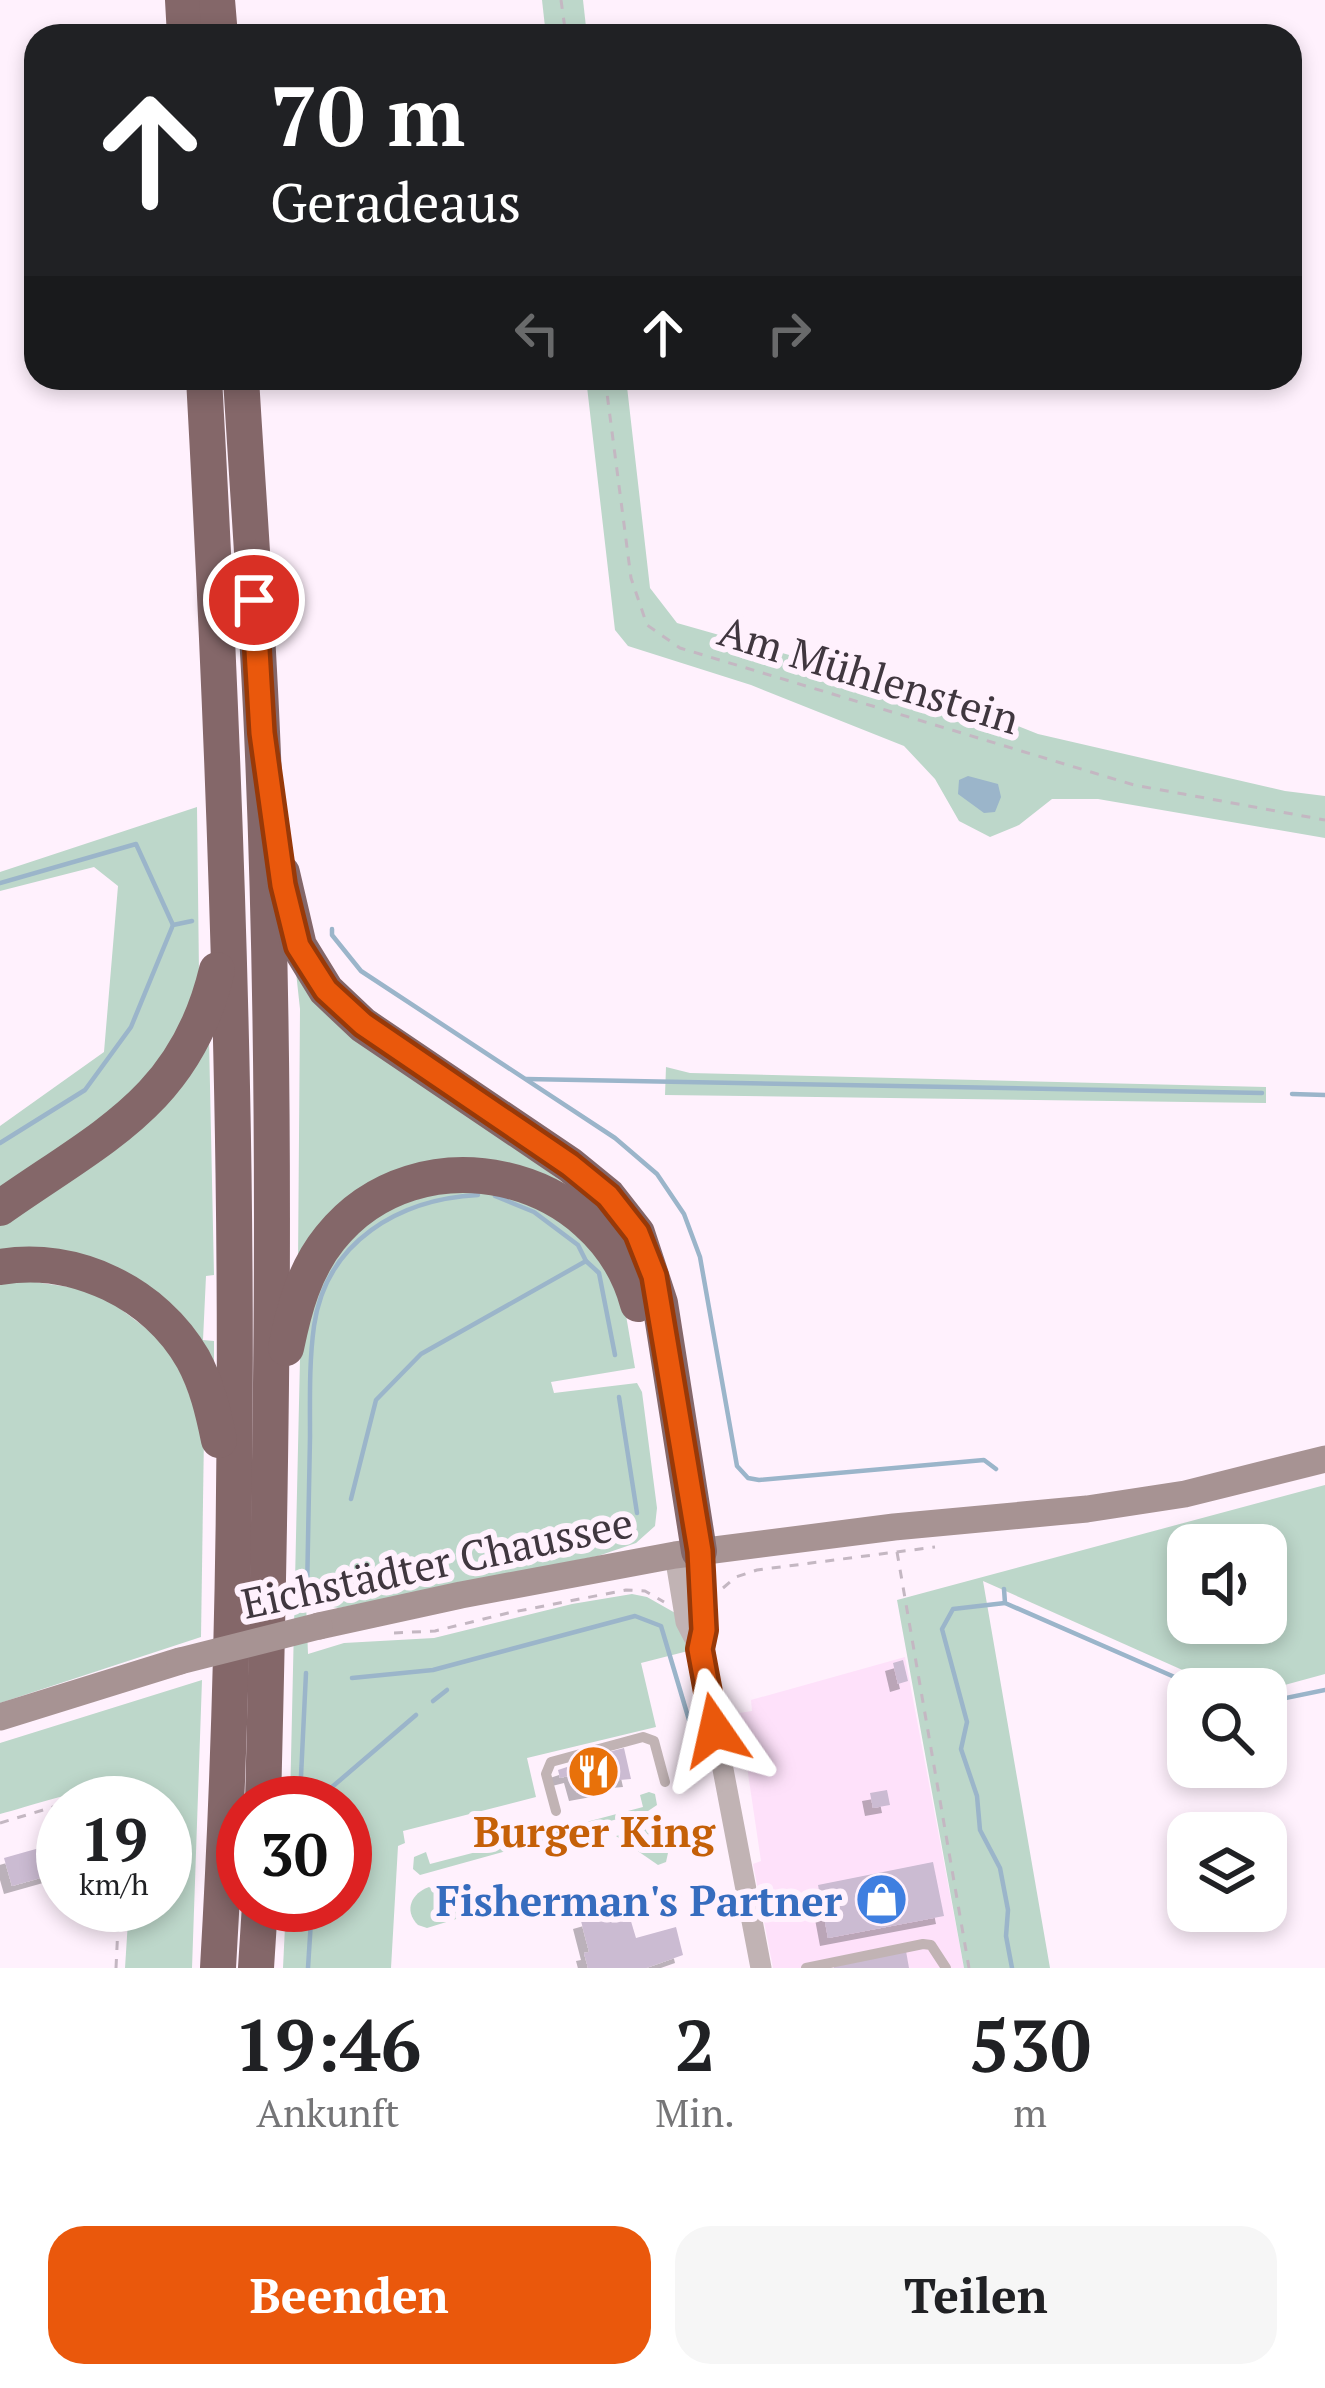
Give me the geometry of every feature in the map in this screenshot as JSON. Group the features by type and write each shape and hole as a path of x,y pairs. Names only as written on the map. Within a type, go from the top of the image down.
{"highway":[{"path":"205,390 229,920 235,1265 233,1526 218,1968"},
{"path":"242,390 262,733 271,1045 272,1417 264,1776"},
{"path":"262,733 283,885 298,946 326,990 363,1024 570,1165 608,1196 637,1233 660,1303 687,1553"},
{"path":"0,1208 137,1111 163,1087 201,1027 229,920"},
{"path":"272,1417 291,1321 311,1266 331,1236 368,1203 412,1181 460,1173 533,1186 571,1207 601,1232 631,1280 687,1553"},
{"path":"0,1267 49,1266 92,1276 132,1295 167,1324 195,1362 211,1398 233,1526"},
{"path":"256,1968 258,1932"}],"main road":[{"name":"Eichstädter Chaussee","path":"0,1717 180,1661 319,1626 687,1553 1087,1509 1185,1494 1325,1459"}],"street":[{"path":"687,1553 686,1622 700,1649 761,1968"}],"lane":[{"path":"556,1811 546,1774 551,1762 643,1737 655,1741 665,1782"},
{"path":"806,1968 923,1944 931,1945 941,1964"}],"path":[{"name":"Am Mühlenstein","path":"607,390 631,578 647,625 680,648 1134,785 1325,820"},
{"path":"897,1552 969,1968"},
{"path":"379,1634 435,1631 626,1590 645,1591 666,1602"},
{"path":"0,1823 36,1812"},
{"path":"116,1968 118,1932"}],"shaded area":[{"path":"905,1657 964,1968 773,1968 753,1864 761,1861 739,1713 752,1711 751,1700"}],"green space":[{"path":"542,0 583,0 586,24 545,24"},
{"path":"587,390 627,390 650,588 677,623 965,705 1038,734 1325,796 1325,838 1098,799 1052,799 1019,825 990,837 959,821 935,779 904,746 751,685 628,646 615,630"},
{"path":"197,807 199,974 187,1024 150,1086 0,1195 0,1126 104,1052 118,886 94,867 0,891 0,872"},
{"path":"295,963 500,1136 599,1209 469,1161 298,1265 300,1009"},
{"path":"209,1039 214,1275 206,1276 203,1340 214,1341 214,1370 180,1322 0,1256 0,1222"},
{"path":"666,1067 690,1073 1266,1087 1266,1103 665,1095"},
{"path":"465,1184 566,1216 621,1286 635,1368 551,1382 554,1393 637,1383 657,1508 655,1526 636,1543 598,1556 339,1608 306,1603 308,1654 344,1643 434,1638 632,1594 677,1614 688,1651 641,1663 656,1727 527,1758 536,1797 403,1831 405,1843 398,1846 391,1968 283,1968 285,1932 372,1932 372,1776 291,1776 300,1359 305,1323 319,1275 377,1212"},
{"path":"0,1279 97,1291 172,1348 204,1434 201,1637 0,1703"},
{"path":"1325,1485 1325,1674 1287,1684 1287,1668 1178,1668 983,1581 1050,1968 964,1968 897,1600 1167,1527 1167,1644 1287,1644 1287,1524 1180,1524"},
{"path":"202,1680 192,1968 125,1968 127,1932 192,1932 192,1776 36,1776 36,1804 0,1814 0,1743"},
{"path":"655,1794 657,1805 648,1811 557,1835 556,1830 643,1807 640,1795"},
{"path":"651,1828 663,1832 670,1844 666,1862 658,1865 616,1836"},
{"path":"542,1835 543,1841 420,1875 413,1869 414,1857 426,1852 430,1864"},
{"path":"429,1887 469,1915 427,1928 418,1925 411,1914 412,1903"}],"water":[{"path":"968,776 998,784 1001,797 995,812 984,813 958,794 959,780"}],"building":[{"path":"903,1660 908,1681 898,1684 893,1663"},
{"name":"Burger King","path":"624,1748 631,1779 608,1781 610,1787 577,1793 572,1775 560,1778 558,1770 570,1766 569,1762"},
{"path":"887,1790 890,1805 873,1808 870,1793"},
{"path":"36,1849 36,1879 12,1886 4,1858"},
{"name":"Fisherman's Partner","path":"933,1862 944,1916 828,1938 818,1885"},
{"path":"627,1908 636,1938 676,1927 683,1955 646,1968 588,1968 581,1921"},
{"path":"906,1951 909,1968 834,1968 834,1966"}],"waterway":[{"path":"0,883 136,844 173,925"},
{"path":"0,1143 85,1090 131,1027 173,925 192,921"},
{"path":"332,929 361,971 615,1138 657,1174 684,1214 700,1257 737,1466 748,1478 984,1460 996,1469"},
{"path":"526,1079 1262,1093"},
{"path":"1292,1094 1325,1095"},
{"path":"307,1593 311,1367 321,1296 334,1270 371,1230 421,1205 478,1195"},
{"path":"495,1196 534,1212 578,1245 599,1273 615,1355"},
{"path":"351,1499 376,1400 421,1354 586,1261"},
{"path":"619,1397 637,1513"},
{"path":"1004,1589 1005,1603 1167,1674"},
{"path":"1005,1603 953,1609 942,1629 967,1722 961,1749 977,1796 980,1830 1000,1868 1012,1968"},
{"path":"352,1678 433,1670 635,1616 661,1626 692,1730"},
{"path":"301,1776 306,1673"},
{"path":"433,1701 447,1690"},
{"path":"1287,1698 1325,1690"},
{"path":"345,1776 416,1715"},
{"path":"308,1968 310,1932"}],"place":[{"name":"Burger King","path":"594,1772"},
{"name":"Fisherman's Partner","path":"881,1900"}],"route":[{"path":"254,600 262,733 283,885 298,946 326,990 363,1024 570,1165 608,1196 637,1233 660,1303 700,1551 704,1630 700,1649 715,1730"}]}
